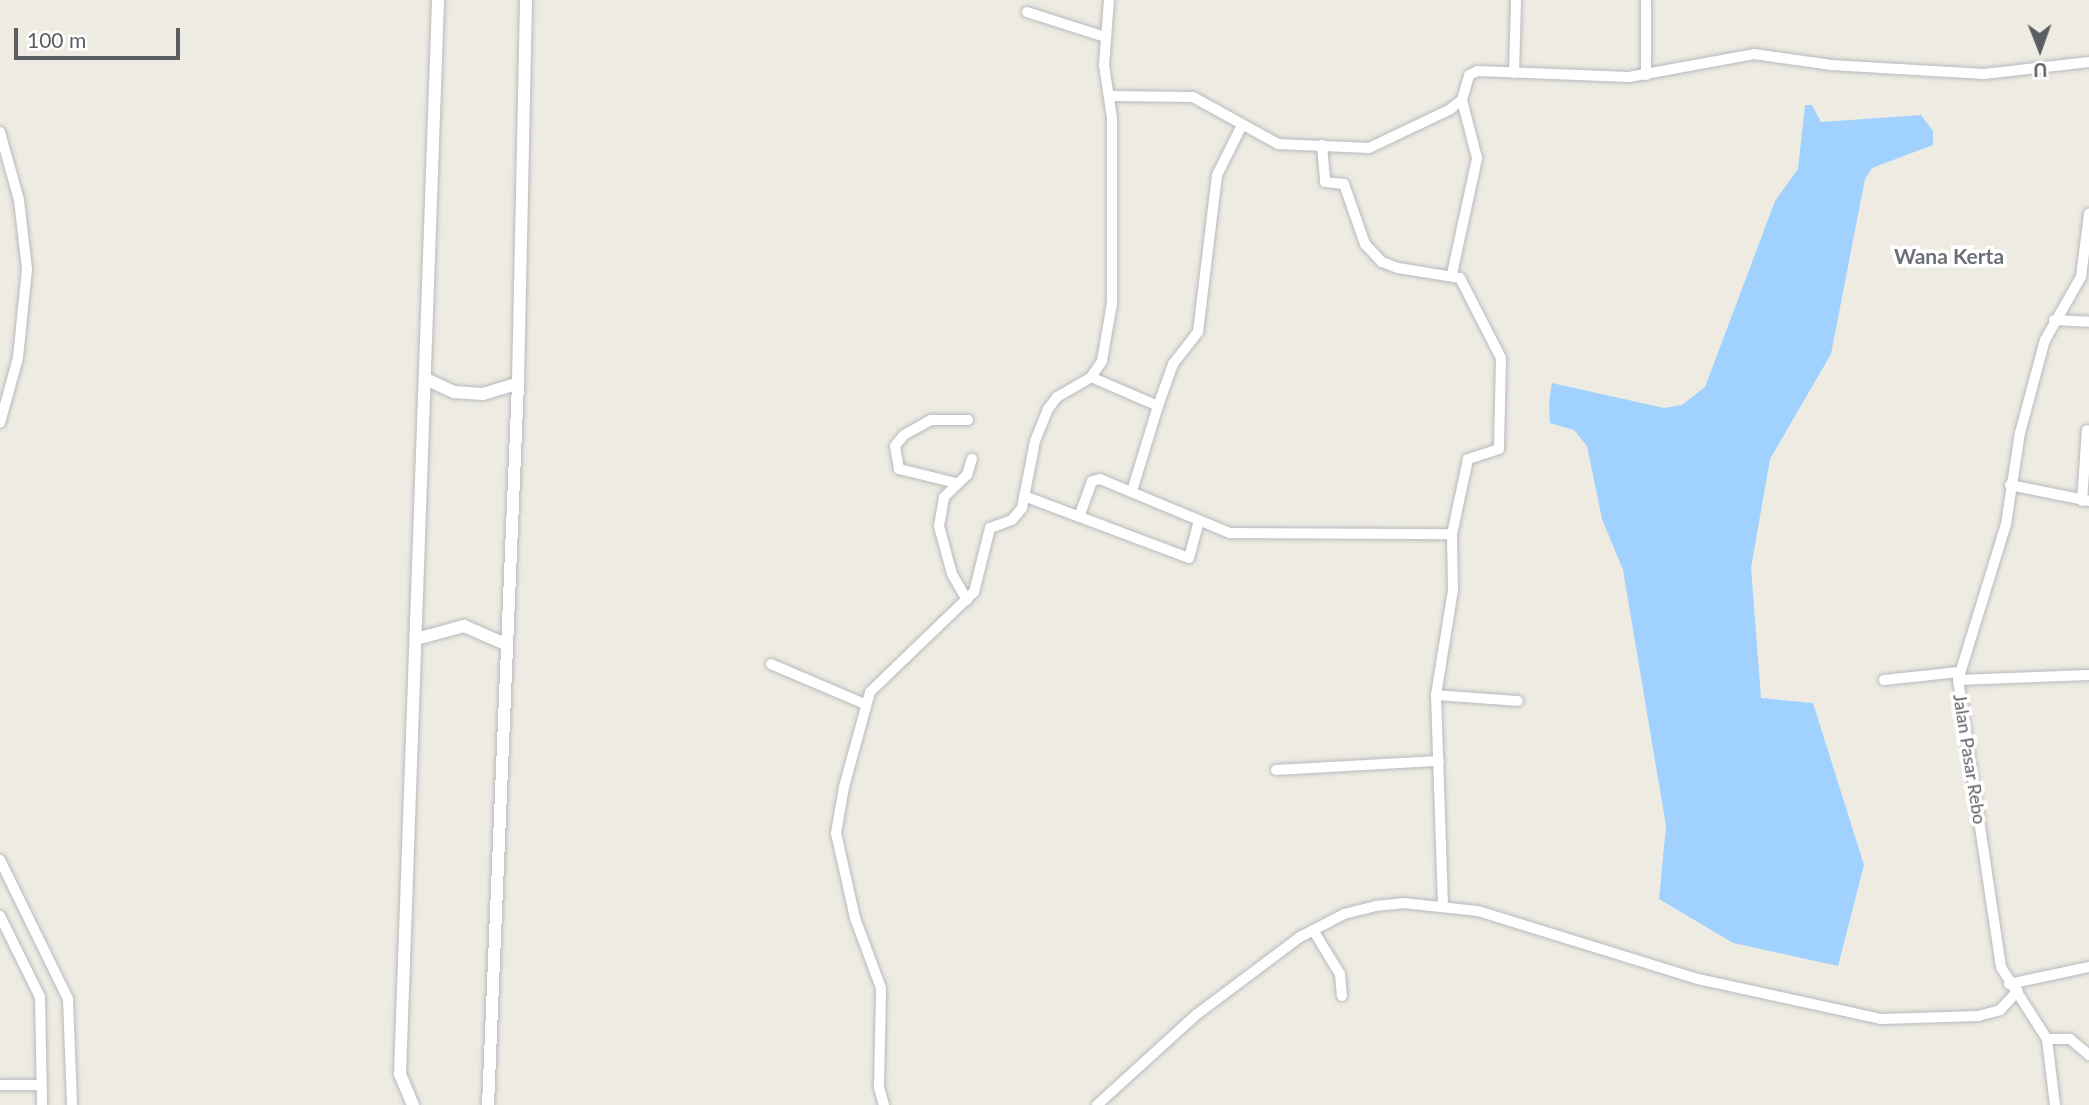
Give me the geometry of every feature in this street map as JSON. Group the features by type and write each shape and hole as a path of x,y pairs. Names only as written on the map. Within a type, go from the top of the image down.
{"street":[{"path":"413,1105 400,1074 420,638 438,0"},
{"path":"488,1105 505,643 518,383 526,0"},
{"path":"884,1105 879,1087 881,988 855,918 836,833 864,704 883,679 967,600 979,583 989,528 1018,515 1048,409 1057,397 1091,377 1102,361 1112,316 1109,96 1105,37 1109,0"},
{"path":"1514,73 1516,0"},
{"path":"1646,0 1646,75"},
{"path":"1027,12 1105,37"},
{"path":"1452,274 1477,158 1462,100 1467,78 1476,71 1646,75 1748,54 1984,74 2089,62"},
{"path":"1109,96 1193,97 1241,127 1278,144 1369,148 1388,142 1462,100"},
{"path":"1132,491 1173,363 1198,332 1217,175 1241,127"},
{"path":"0,132 19,200 27,269 18,358 0,423"},
{"path":"1322,145 1325,182 1344,184 1351,215 1382,262 1452,274 1461,282 1502,365 1499,449 1468,459 1452,534 1453,590 1436,695 1443,906"},
{"name":"Jalan Pasar Rebo","path":"2009,984 1997,942 1958,676 1998,553 2010,485 2053,320 2081,277 2089,214"},
{"path":"2053,320 2089,322"},
{"path":"1091,377 1158,406"},
{"path":"428,380 454,392 483,394 518,383"},
{"path":"956,483 899,469 895,446 915,426 931,420 968,420"},
{"path":"2010,485 2085,501 2087,430"},
{"path":"967,600 952,574 939,526 940,505 972,459"},
{"path":"1079,517 1095,479 1132,491 1198,524 1230,533 1452,534"},
{"path":"1024,496 1189,558 1198,524"},
{"path":"420,638 464,626 505,643"},
{"path":"771,664 864,704"},
{"path":"1884,680 1958,676 2089,675"},
{"path":"1436,695 1518,701"},
{"path":"1276,770 1439,761"},
{"path":"0,860 68,999 72,1105"},
{"path":"1097,1105 1196,1015 1314,930 1344,914 1376,906 1443,906 1530,925 1698,979 1826,1011 1881,1019 1958,1018 2000,1010 2018,991"},
{"path":"0,916 40,997 42,1105"},
{"path":"1314,930 1340,974 1342,996"},
{"path":"2009,984 2089,967"},
{"path":"2009,984 2018,991 2047,1039 2055,1105"},
{"path":"2047,1039 2070,1039 2089,1055"},
{"path":"0,1084 41,1085"}],"water":[{"path":"1805,105 1812,105 1821,122 1921,115 1933,131 1933,145 1872,168 1865,179 1831,354 1770,459 1751,568 1761,698 1813,703 1864,865 1838,966 1733,943 1659,899 1666,826 1623,570 1602,519 1587,446 1574,430 1550,423 1549,402 1552,383 1664,408 1682,405 1705,387 1775,201 1798,169"}],"district":[{"name":"Wana Kerta","path":"1949,256"}]}
